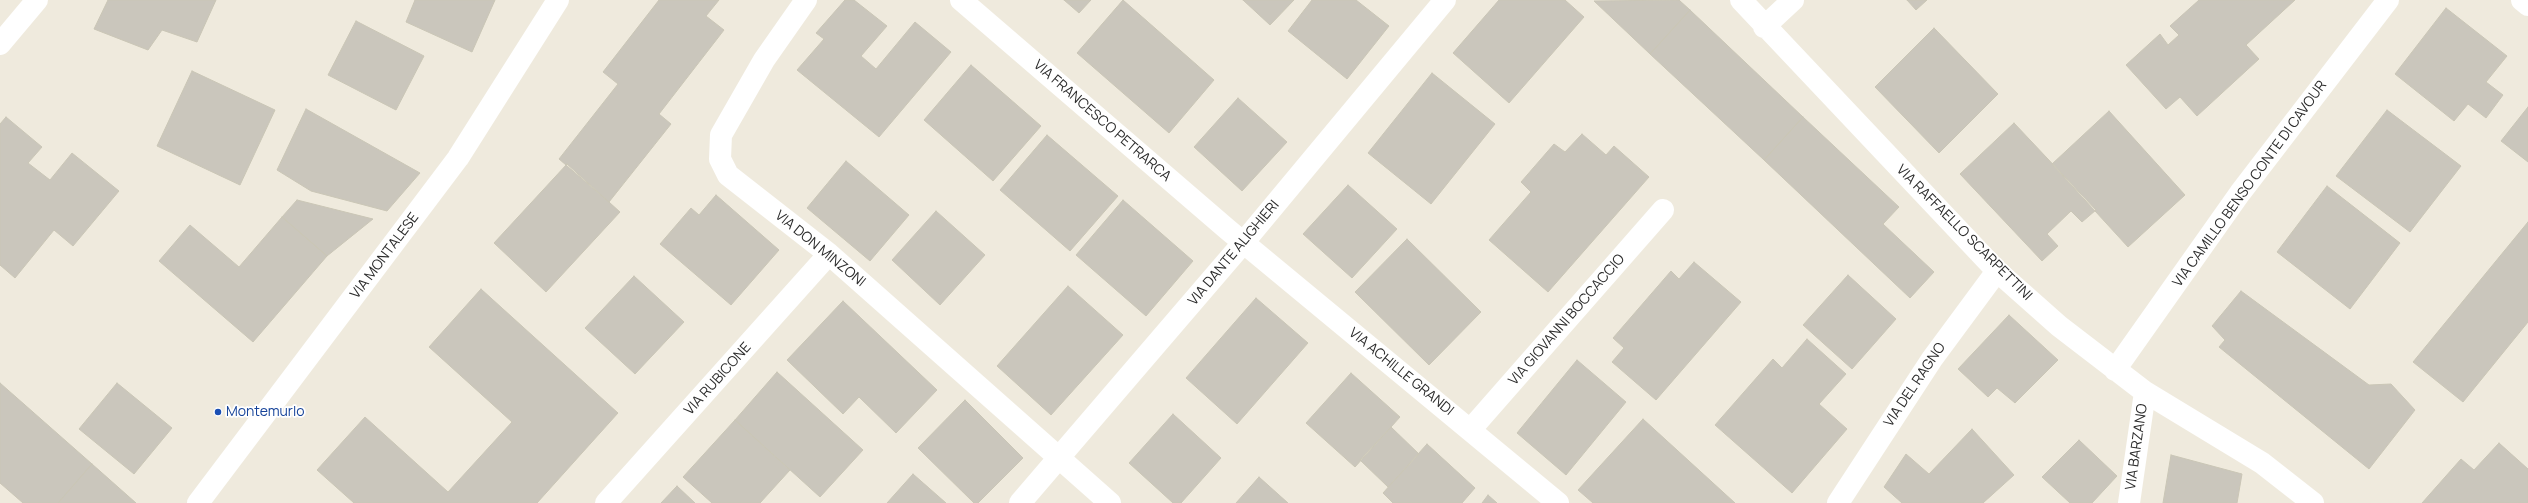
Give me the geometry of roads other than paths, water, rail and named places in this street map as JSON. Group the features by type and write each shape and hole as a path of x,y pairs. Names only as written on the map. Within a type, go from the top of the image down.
{"street":[{"path":"0,44 37,0"},
{"name":"VIA MONTALESE","path":"198,503 458,158 558,0"},
{"name":"VIA DON MINZONI","path":"806,0 764,60 721,135 720,159 728,175 741,187 829,254 1110,503"},
{"name":"VIA FRANCESCO PETRARCA","path":"961,0 1243,243"},
{"name":"VIA RAFFAELLO SCARPETTINI","path":"1741,0 1764,27 1997,271 2059,326 2144,392 2262,463 2314,503"},
{"path":"1764,27 1792,0"},
{"name":"VIA CAMILLO BENSO CONTE DI CAVOUR","path":"2115,370 2240,193 2388,0"},
{"path":"2522,0 2528,5"},
{"name":"VIA DANTE ALIGHIERI","path":"1020,503 1060,459 1243,243 1434,4"},
{"name":"VIA GIOVANNI BOCCACCIO","path":"1471,429 1663,210"},
{"name":"VIA ACHILLE GRANDI","path":"1243,243 1471,429 1558,503"},
{"name":"VIA RUBICONE","path":"606,503 829,254"},
{"name":"VIA DEL RAGNO","path":"1838,503 1932,359 1997,271"},
{"name":"VIA BARZANO","path":"2129,503 2144,392"}],"place":[{"name":"Montemurlo","path":"218,412"}]}
